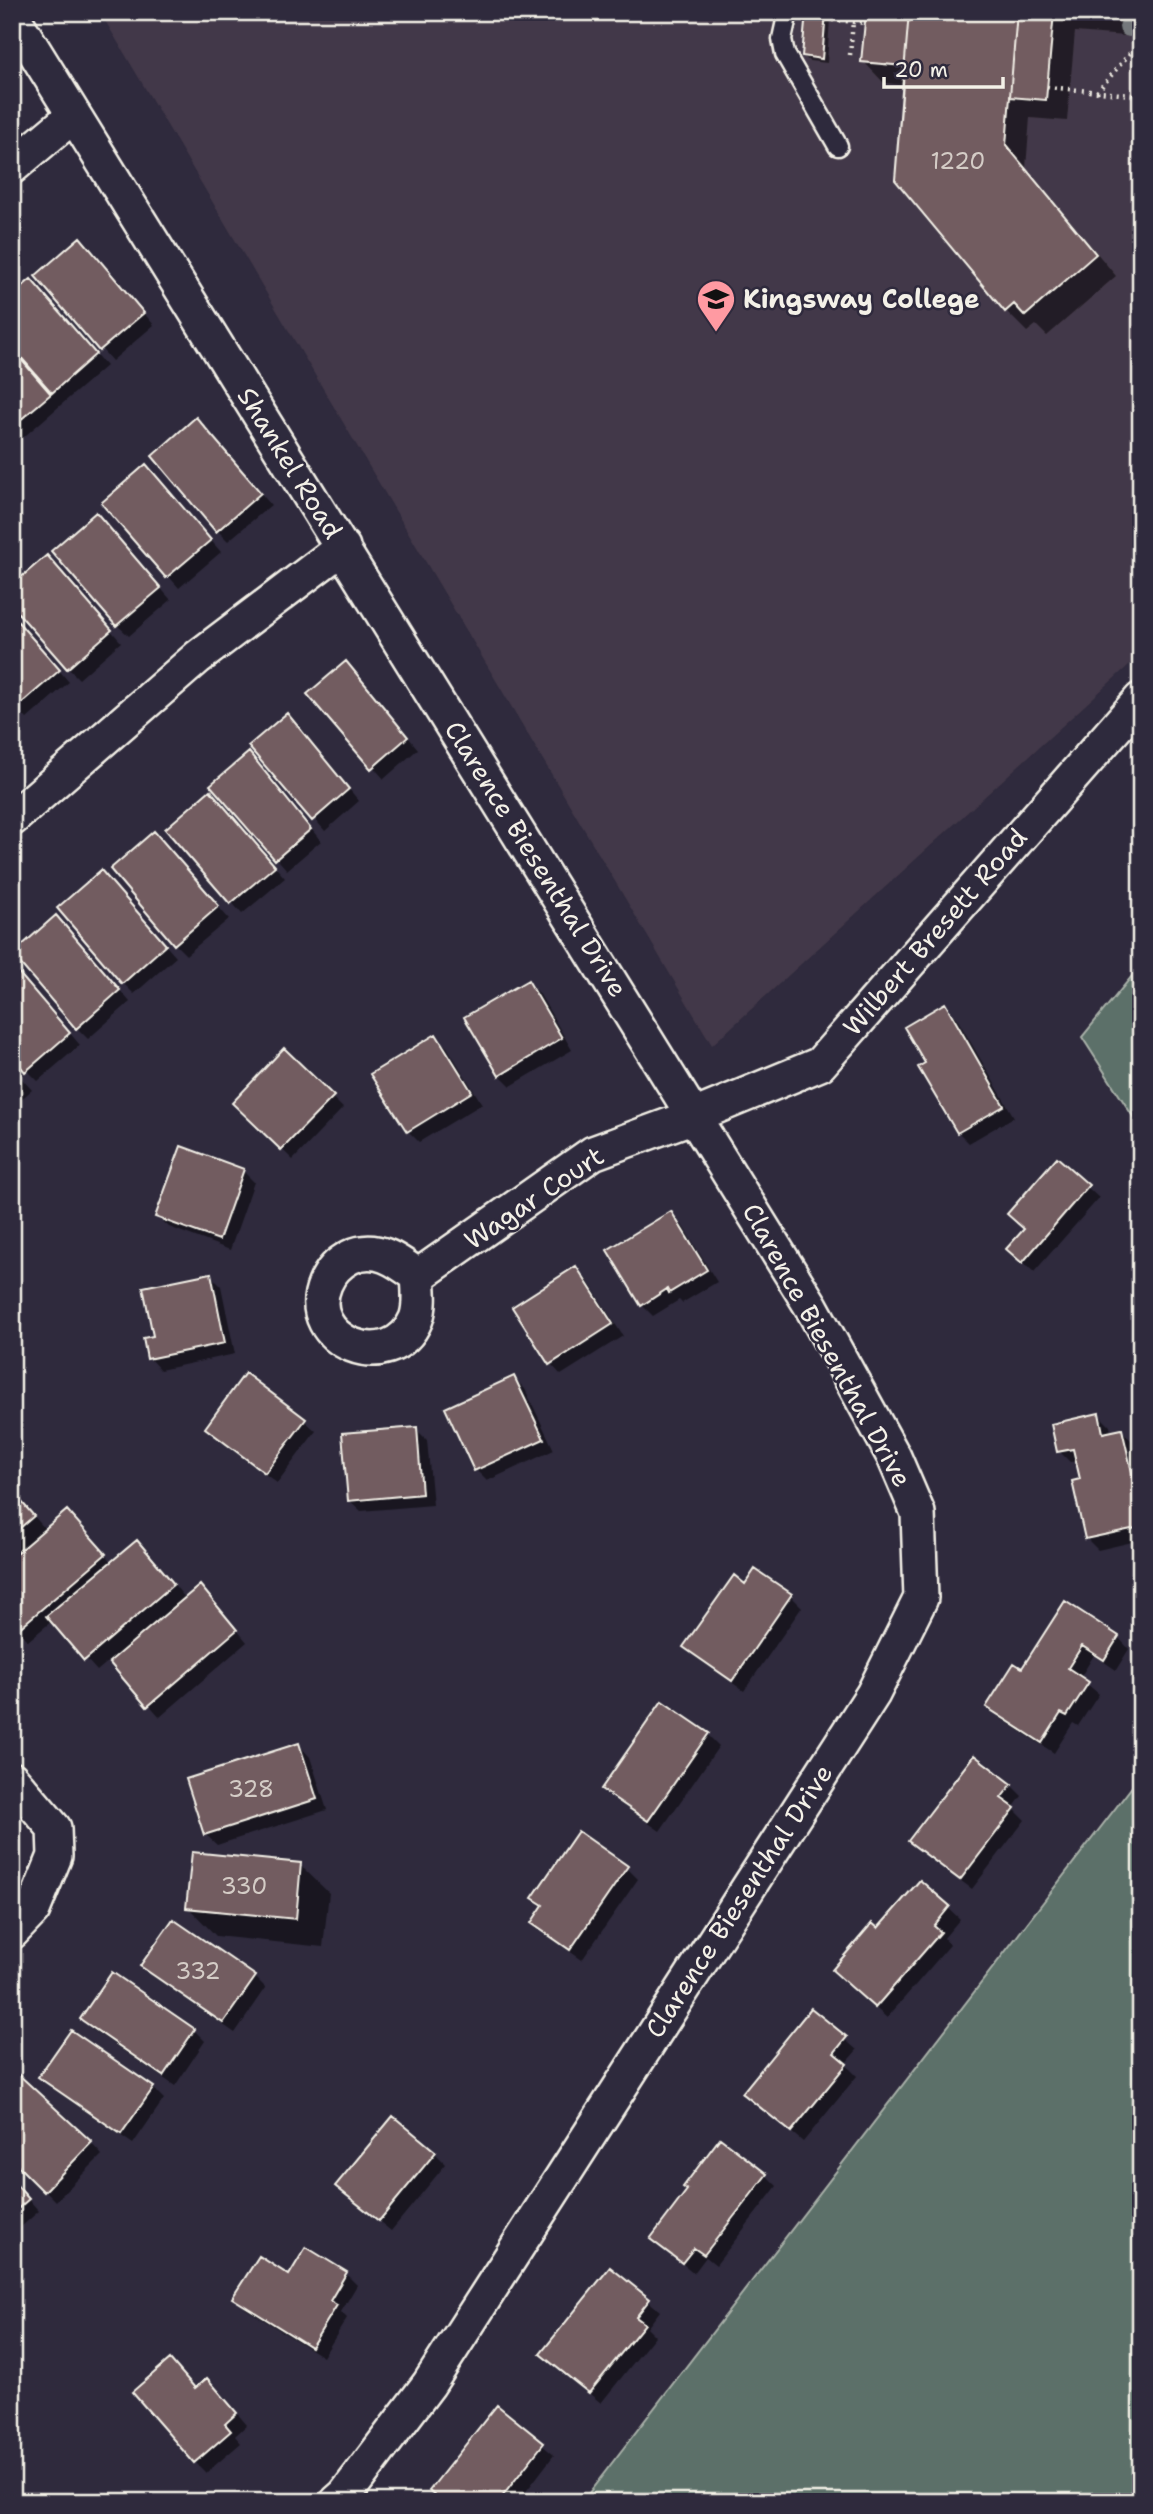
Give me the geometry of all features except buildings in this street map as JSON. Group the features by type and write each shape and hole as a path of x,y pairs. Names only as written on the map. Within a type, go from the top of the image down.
{"street":[{"name":"Shankel Road","path":"12,15 343,547 198,657 12,819"},
{"path":"12,167 74,115"},
{"name":"Clarence Biesenthal Drive","path":"337,2502 345,2495 436,2372 873,1694 921,1598 918,1513 894,1457 811,1306 343,547"},
{"name":"Wilbert Bresett Road","path":"694,1115 820,1064 1141,699"},
{"name":"Wagar Court","path":"418,1276 593,1153 694,1115"},
{"path":"12,1779 54,1828 55,1856 33,1910 12,1932"}],"lane":[{"path":"788,12 782,39 785,54 838,146"}],"path":[{"path":"825,19 865,23"},
{"path":"850,55 853,22"},
{"path":"1097,92 1141,40"},
{"path":"1047,87 1141,96"}],"shaded area":[{"name":"Kingsway College","path":"100,12 1141,12 1141,654 712,1045"}],"green space":[{"path":"1141,965 1141,1129 1082,1037"},
{"path":"1141,1775 1141,2502 582,2502"}],"place":[{"name":"Kingsway College","path":"716,333"}]}
